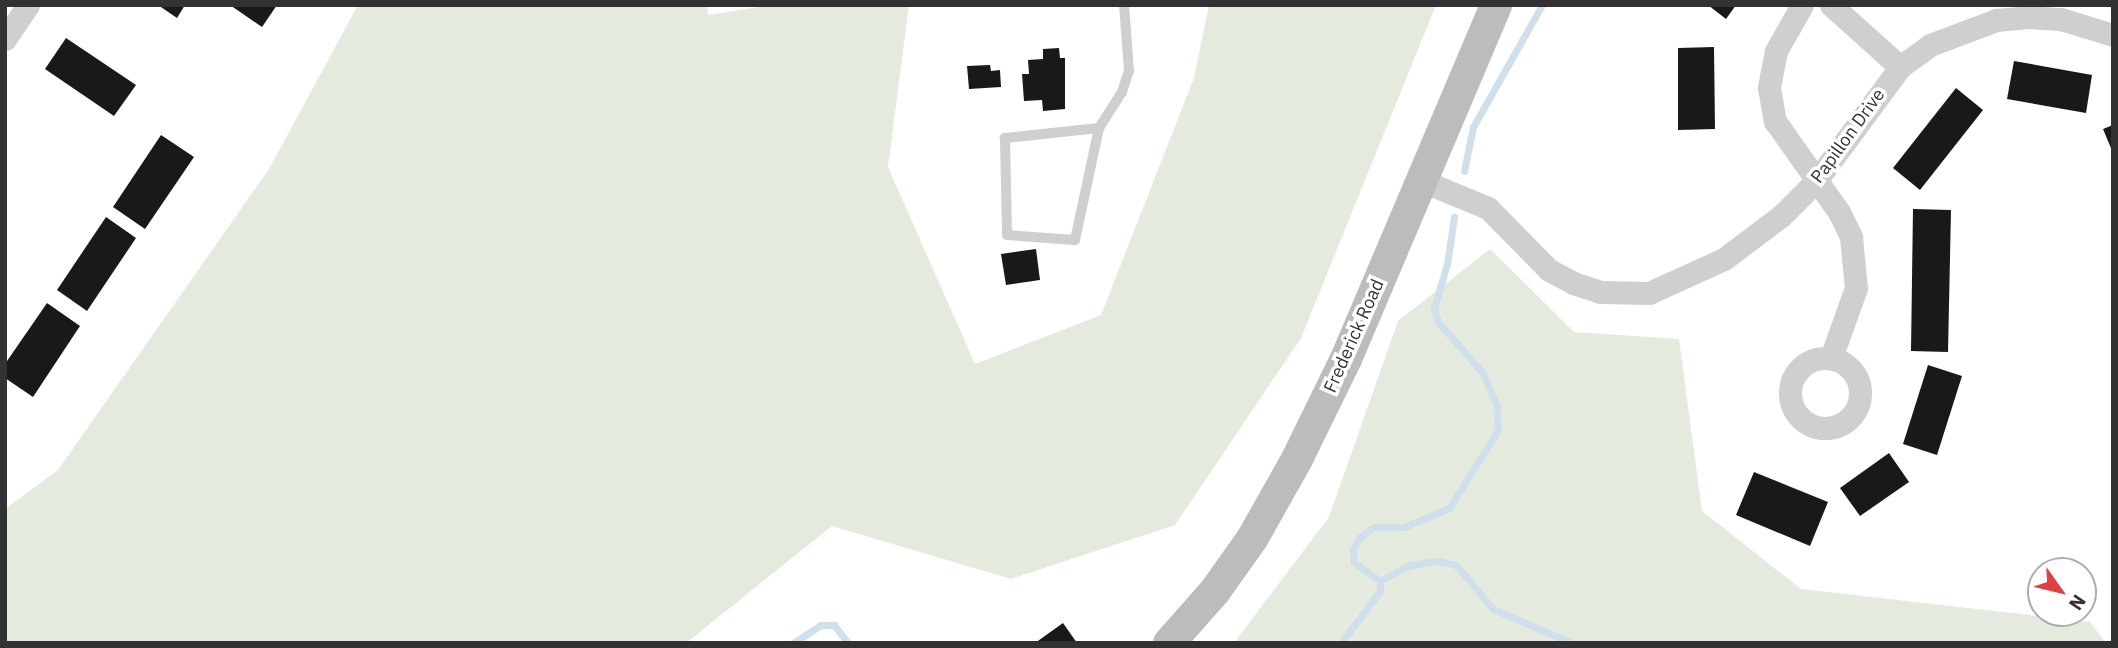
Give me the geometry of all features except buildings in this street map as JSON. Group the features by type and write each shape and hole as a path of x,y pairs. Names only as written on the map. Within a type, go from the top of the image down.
{"main road":[{"name":"Frederick Road","path":"1169,643 1215,592 1252,539 1297,459 1346,359 1496,5"}],"street":[{"path":"5,39 28,5"},
{"path":"1802,5 1776,51 1769,88 1775,121 1851,237 1856,261 1856,288 1831,358"},
{"path":"1831,5 1900,67"},
{"name":"Papillon Drive","path":"1420,180 1488,208 1549,270 1600,292 1625,295 1669,286 1724,259 1781,216 1816,181 1900,67 1941,40 1996,20 2061,19 2113,35"}],"lane":[{"path":"1099,128 1005,138 1007,234 1075,240 1099,128 1122,92 1129,71 1124,5"}],"shaded area":[{"path":"358,5 707,5 708,15 770,5 909,5 888,167 975,364 1101,315 1194,78 1209,5 1436,5 1301,338 1175,525 1011,579 832,526 686,643 5,643 5,509 58,470 269,169"},
{"path":"1490,249 1574,332 1679,339 1702,511 1801,589 2027,615 2027,627 2094,627 2106,643 1234,643 1329,517 1398,321"}],"waterway":[{"path":"1464,171 1473,127 1542,5"},
{"path":"1341,643 1380,591 1380,581 1354,562 1353,549 1360,537 1374,527 1404,527 1449,508 1498,430 1496,404 1483,373 1438,322 1434,308 1447,264 1454,217"},
{"path":"1380,581 1407,566 1436,561 1456,565 1493,609 1572,643"},
{"path":"793,643 821,625 834,625 848,643"}]}
